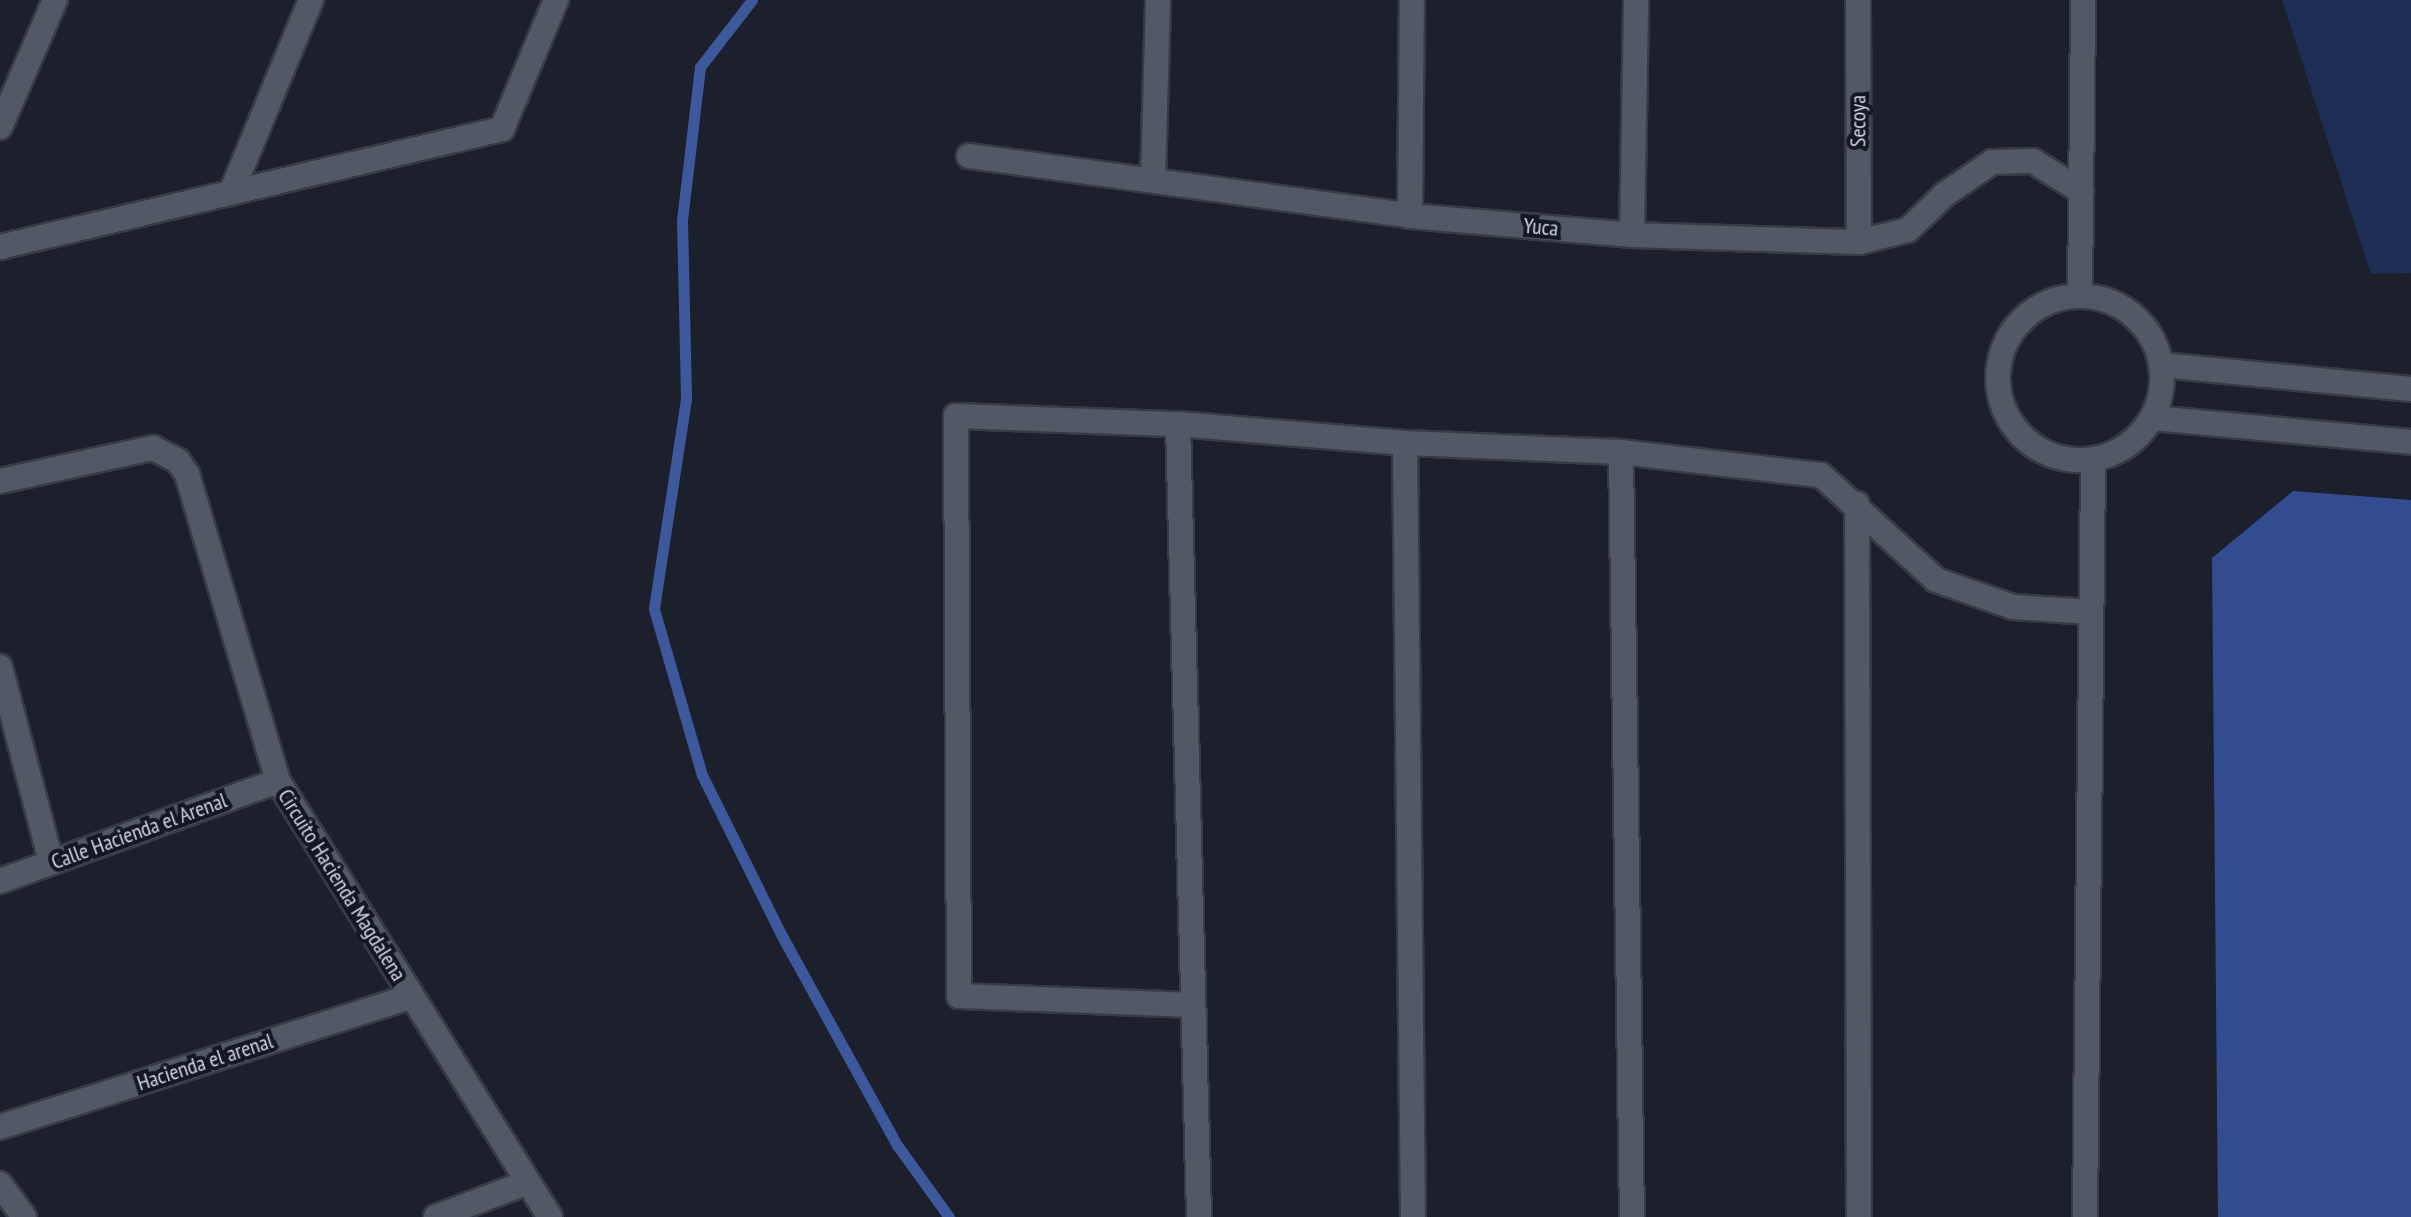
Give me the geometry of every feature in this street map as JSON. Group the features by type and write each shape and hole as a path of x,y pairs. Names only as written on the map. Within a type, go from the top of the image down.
{"street":[{"path":"0,127 55,0"},
{"path":"231,193 311,0"},
{"path":"0,247 502,129 556,0"},
{"path":"1153,180 1158,0"},
{"path":"1410,216 1412,0"},
{"path":"1632,235 1636,0"},
{"name":"Secoya","path":"1858,0 1859,242"},
{"path":"2080,296 2083,0"},
{"name":"Yuca","path":"969,156 1410,216 1632,235 1859,242 1908,230 1944,195 1992,162 2033,161 2081,191"},
{"path":"2080,296 2109,301 2133,315 2152,338 2162,365 2162,393 2153,418 2138,438 2093,460 2043,452 2007,417 1999,392 1999,363 2009,336 2027,315 2052,300 2080,296"},
{"path":"2162,365 2411,389"},
{"path":"1193,1005 959,996 956,416 1178,424 1405,443 1621,452 1821,475 1857,504 1936,580 2013,607 2091,612"},
{"path":"2153,418 2411,442"},
{"path":"1178,424 1199,1217"},
{"path":"1405,443 1413,1217"},
{"name":"Circuito Hacienda Magdalena","path":"0,481 153,448 178,461 193,486 278,781 550,1217"},
{"path":"1621,452 1632,1217"},
{"path":"2085,1217 2093,460"},
{"path":"1857,504 1859,1217"},
{"path":"0,667 51,862"},
{"name":"Calle Hacienda el Arenal","path":"0,881 278,781"},
{"name":"Hacienda el arenal","path":"0,1127 411,997"},
{"path":"436,1217 528,1182"},
{"path":"0,1184 24,1217"}],"shaded area":[{"path":"2282,0 2411,0 2411,273 2371,274"},
{"path":"2293,491 2411,500 2411,1217 2218,1217 2212,558"}],"waterway":[{"path":"752,0 700,67 682,220 686,399 654,609 702,775 782,936 897,1145 949,1217"}]}
